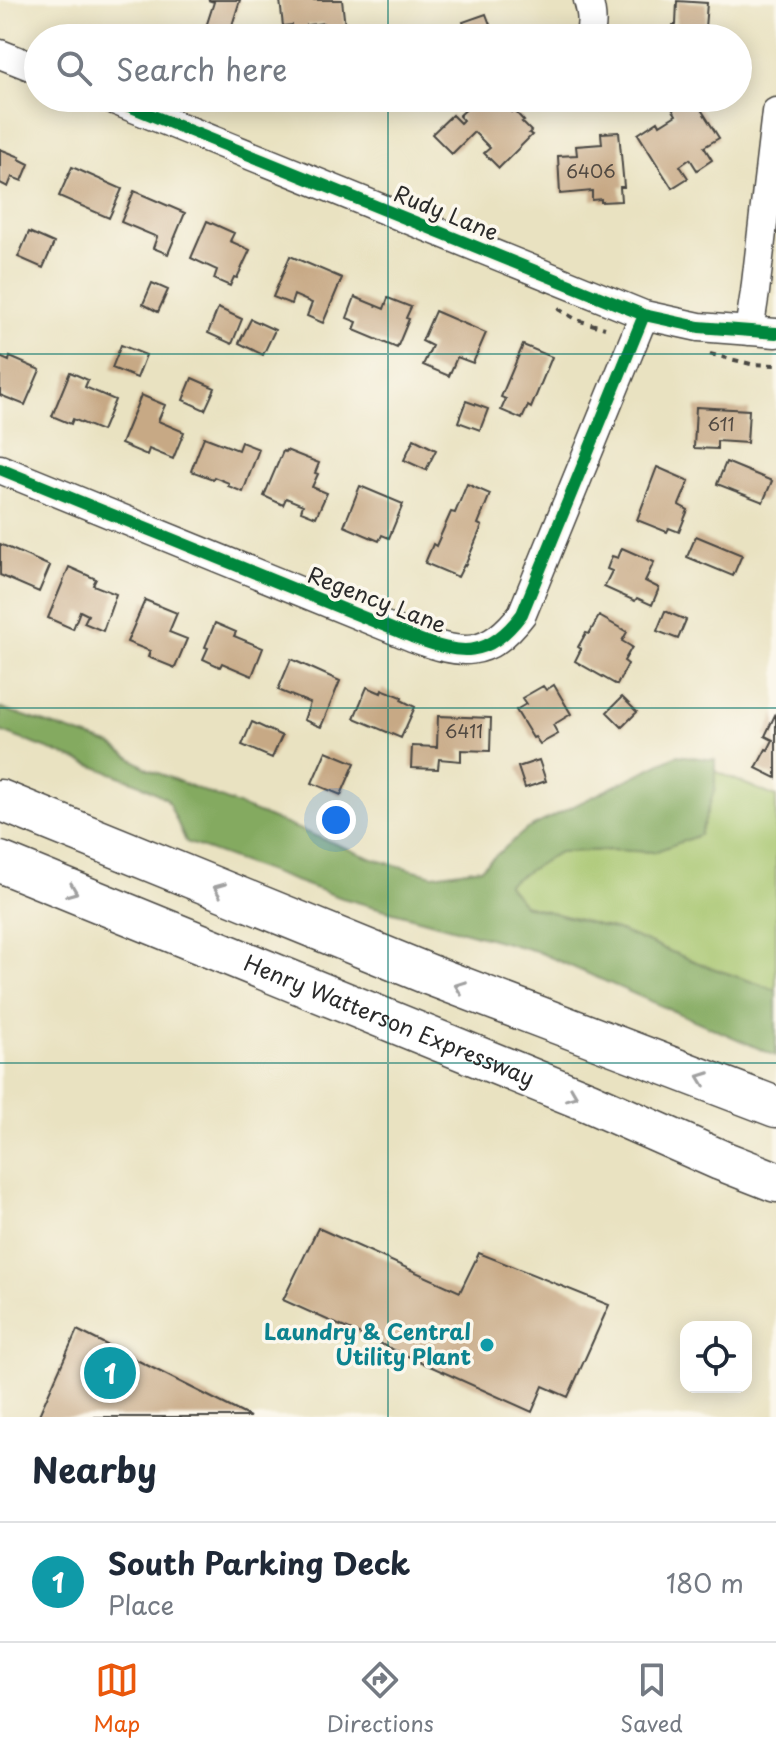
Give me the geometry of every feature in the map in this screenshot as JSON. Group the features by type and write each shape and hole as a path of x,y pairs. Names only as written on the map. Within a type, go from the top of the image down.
{"highway":[{"path":"0,800 445,981 776,1107"},
{"name":"Henry Watterson Expressway","path":"0,862 589,1102 776,1182"},
{"path":"720,1160 776,1189"}],"street":[{"path":"588,0 592,24"},
{"path":"0,54 24,63"},
{"name":"Rudy Lane","path":"144,112 644,315 699,327 762,332"},
{"path":"762,332 755,292 776,112"},
{"name":"Regency Lane","path":"0,469 422,641 455,651 483,647 511,629 522,614 644,315"}],"green space":[{"path":"0,708 112,745 148,769 373,859 433,875 481,868 527,829 677,755 715,760 715,788 700,835 654,852 559,852 507,884 524,905 620,931 776,990 776,1056 536,951 342,898 186,842 167,799 138,783 0,731"},
{"path":"715,771 776,797 776,990 620,931 524,905 506,883 559,852 654,852 715,788"}],"building":[{"path":"208,0 240,0 232,24 207,24 214,2"},
{"path":"280,0 342,0 345,24 283,24"},
{"path":"677,1 707,3 705,24 676,24"},
{"path":"486,14 490,24 464,24"},
{"path":"463,112 516,112 532,135 499,168 484,153 490,148 474,132 452,154 432,134 452,115 460,123 463,120 459,116"},
{"path":"674,112 703,112 719,138 704,147 712,160 697,170 690,159 680,166 688,178 672,188 638,134 658,121 660,125 676,115"},
{"path":"619,132 624,187 620,187 621,201 592,200 592,191 560,194 558,156 577,155 576,146 602,144 601,133"},
{"path":"0,149 29,164 22,181 12,177 8,187 0,183"},
{"path":"72,167 122,189 109,218 59,196"},
{"path":"134,191 185,213 168,254 153,248 157,237 121,222"},
{"path":"207,221 234,233 230,241 250,250 230,286 214,279 217,270 191,258"},
{"path":"29,232 54,243 43,268 18,257"},
{"path":"290,256 342,278 323,323 307,316 312,303 294,295 291,304 273,297"},
{"path":"152,283 168,290 158,312 143,304"},
{"path":"355,297 384,309 388,298 411,307 397,348 354,330 357,322 347,318"},
{"path":"218,308 242,319 232,344 208,333"},
{"path":"435,311 486,333 473,363 457,357 449,376 423,365 432,346 422,341"},
{"path":"251,319 275,330 263,355 239,343"},
{"path":"121,345 146,355 137,378 112,368"},
{"path":"523,345 552,357 531,408 528,406 522,419 501,410 506,399 501,397"},
{"path":"0,357 9,361 10,357 40,370 25,405 0,395"},
{"path":"70,372 88,380 85,387 115,400 102,431 73,419 71,424 52,416"},
{"path":"192,378 215,388 205,410 183,400"},
{"path":"141,395 165,405 158,421 184,432 173,459 149,449 147,455 121,444"},
{"path":"466,401 488,409 480,430 458,422"},
{"path":"696,407 749,410 747,443 717,441 717,449 694,448"},
{"path":"204,437 238,450 241,442 259,449 243,492 228,486 229,483 191,471"},
{"path":"414,439 436,450 426,470 404,460"},
{"path":"286,450 319,463 312,487 327,493 316,517 301,511 303,505 286,498 283,505 264,496"},
{"path":"726,462 772,481 763,502 717,484"},
{"path":"657,467 689,481 679,505 688,510 679,532 669,528 667,532 637,520"},
{"path":"467,484 490,494 478,524 482,526 458,577 425,563 451,512 455,513"},
{"path":"360,486 403,504 389,538 382,535 379,541 344,526"},
{"path":"696,536 742,555 733,576 687,557"},
{"path":"0,544 50,566 39,592 0,575"},
{"path":"622,548 654,562 645,581 659,588 652,605 604,587 612,571 607,569 612,556 618,558"},
{"path":"69,567 96,579 93,585 116,594 103,631 84,623 88,615 80,611 73,629 48,618"},
{"path":"145,600 177,613 169,632 187,639 175,668 148,657 150,651 127,642"},
{"path":"665,611 686,620 678,639 657,631"},
{"path":"599,616 627,632 622,641 632,647 624,661 628,664 617,685 575,661 581,649 578,647"},
{"path":"215,623 236,632 234,636 263,648 252,676 222,663 220,667 203,659"},
{"path":"291,659 340,681 321,727 304,720 310,703 278,690"},
{"path":"554,685 571,714 553,725 558,734 540,744 516,710 526,704 522,698 543,686 546,690"},
{"path":"367,687 402,697 401,700 415,707 401,738 354,718"},
{"path":"622,697 637,712 622,727 607,712"},
{"path":"776,713 776,778 756,768 773,740 765,736"},
{"path":"438,716 491,718 490,751 461,750 461,761 439,759 438,769 411,768 412,746 437,747"},
{"path":"252,722 282,736 272,758 242,745"},
{"path":"326,751 355,763 341,795 312,783"},
{"path":"539,760 546,781 525,788 518,767"},
{"name":"Laundry & Central Utility Plant","path":"318,1228 460,1292 479,1253 609,1305 568,1397 543,1386 532,1412 283,1300"},
{"path":"77,1330 250,1417 38,1417"}],"cycle path":[{"path":"144,112 644,315 699,327 776,333"},
{"path":"0,469 412,637 445,647 472,650 497,640 522,614 644,315"}],"place":[{"name":"Laundry & Central Utility Plant","path":"487,1345"},
{"name":"South Parking Deck","path":"110,1373"}]}
